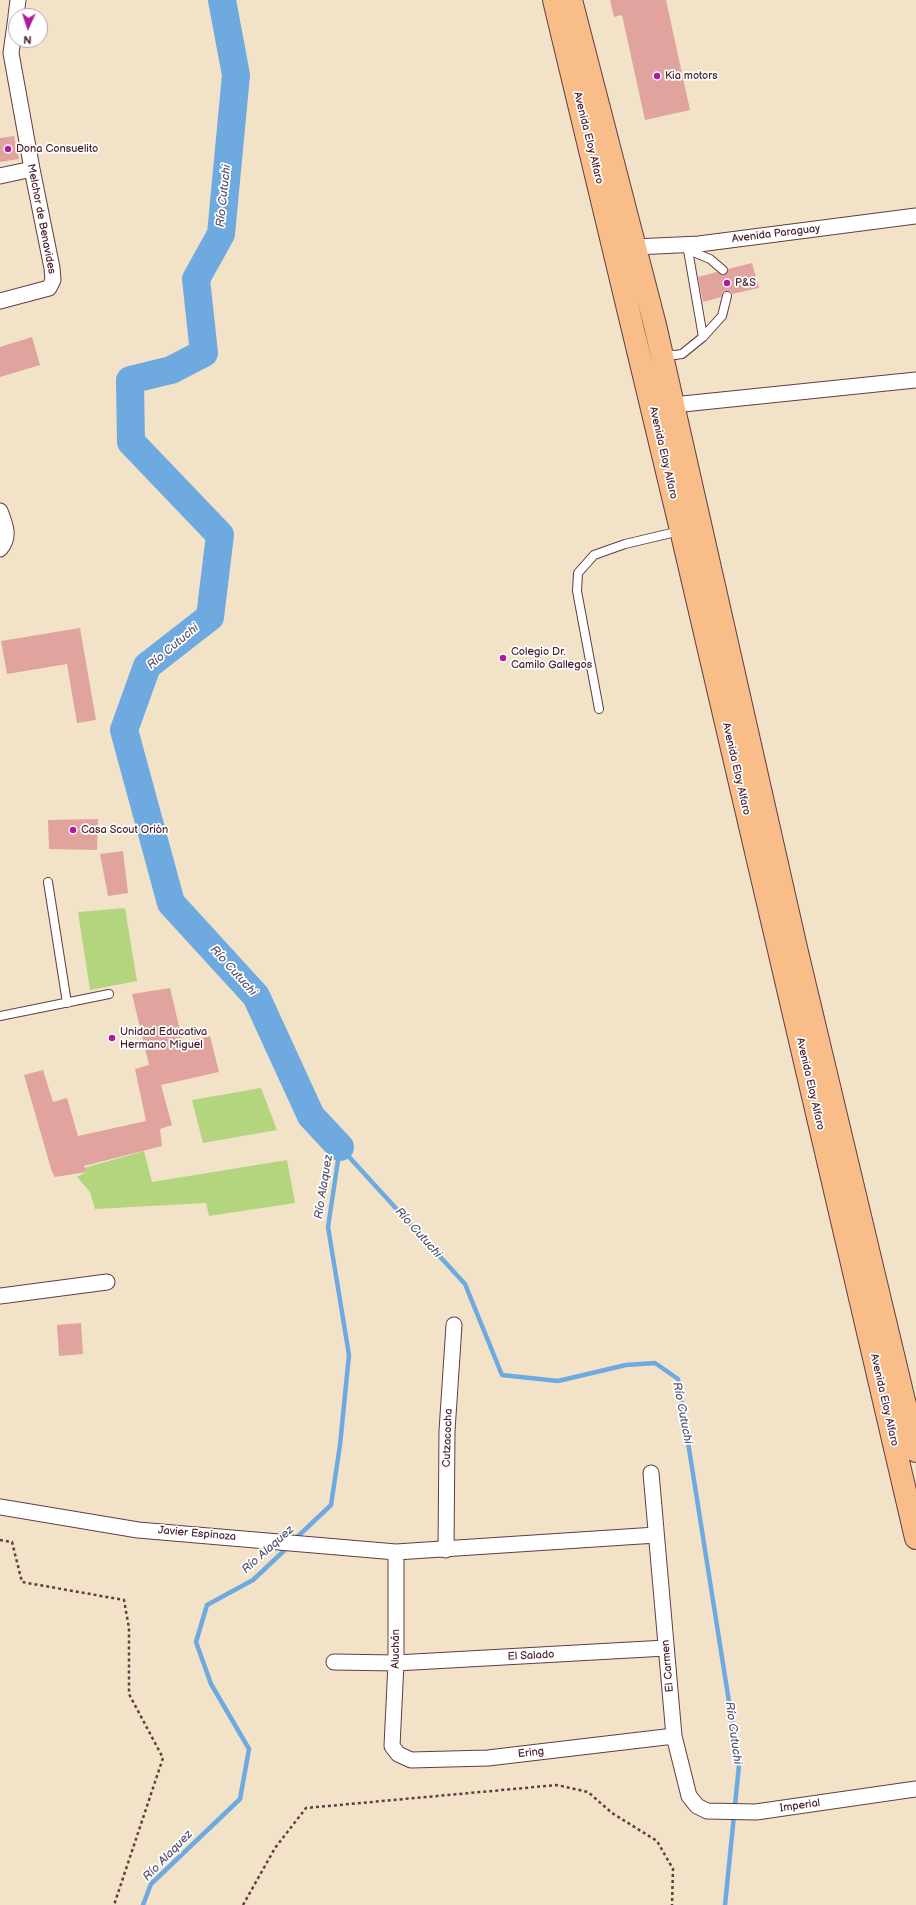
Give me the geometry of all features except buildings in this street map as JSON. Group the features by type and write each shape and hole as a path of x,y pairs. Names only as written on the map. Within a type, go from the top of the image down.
{"main road":[{"name":"Avenida Eloy Alfaro","path":"554,0 681,530 916,1538"},
{"name":"Avenida Eloy Alfaro","path":"571,0 662,354 796,948 916,1451"}],"street":[{"name":"Melchor de Benavides","path":"0,301 48,288 53,280 52,268 32,169 6,54"},
{"path":"0,176 32,169"},
{"name":"Avenida Paraguay","path":"635,247 699,244 916,216"},
{"path":"674,405 916,380"},
{"path":"0,511 7,532 6,542 0,549"},
{"path":"0,1296 107,1282"},
{"name":"Cutzacocha","path":"446,1550 447,1431 454,1326"},
{"name":"El Carmen","path":"651,1473 674,1736 689,1796"},
{"name":"Javier Espinoza","path":"0,1507 138,1530 389,1552"},
{"path":"389,1552 446,1550 656,1535"},
{"name":"Aluchán","path":"389,1552 396,1663 392,1746"},
{"name":"El Salado","path":"334,1662 396,1663 666,1648"},
{"name":"Ering","path":"392,1746 398,1754 411,1760 488,1758 674,1736"},
{"name":"Imperial","path":"689,1796 697,1806 707,1811 756,1812 916,1788"}],"lane":[{"path":"661,246 688,250 710,259 723,270"},
{"path":"688,250 703,337"},
{"path":"662,354 682,354 703,337 722,316 727,296"},
{"path":"599,709 577,592 578,573 594,555 625,544 681,530"},
{"path":"48,882 67,1003"},
{"path":"0,1016 109,994"}],"path":[{"path":"0,1540 12,1542 22,1582 124,1600 129,1628 129,1694 163,1758 114,1905"},
{"path":"243,1905 275,1848 306,1808 557,1785 588,1792 612,1813 657,1841 673,1869 672,1905"}],"green space":[{"path":"125,908 137,981 90,990 78,912"},
{"path":"261,1088 277,1130 203,1143 192,1100"},
{"path":"144,1151 152,1182 287,1160 295,1203 209,1216 206,1203 95,1209 90,1192 77,1177 86,1172 84,1168"}],"waterway":[{"name":"Río Cutuchi","path":"222,0 236,75 221,234 196,279 204,353 171,370 130,380 131,442 220,535 210,617 147,666 124,730 171,903 256,996 311,1116 340,1147"},
{"name":"Río Cutuchi","path":"340,1147 465,1284 502,1375 558,1381 626,1365 655,1363 678,1379 739,1765 725,1905"},
{"name":"Río Alaquez","path":"294,1540 331,1505 340,1445 349,1355 328,1227 340,1147"},
{"name":"Río Alaquez","path":"143,1905 151,1884 240,1799 249,1749 211,1684 196,1642 207,1605 253,1580 288,1547"}],"place":[{"name":"Kia motors","path":"657,76"},
{"name":"Dona Consuelito","path":"8,149"},
{"name":"P&S","path":"727,283"},
{"name":"Colegio Dr. Camilo Gallegos","path":"503,658"},
{"name":"Casa Scout Orión","path":"73,830"},
{"name":"Unidad Educativa Hermano Miguel","path":"112,1038"}]}
